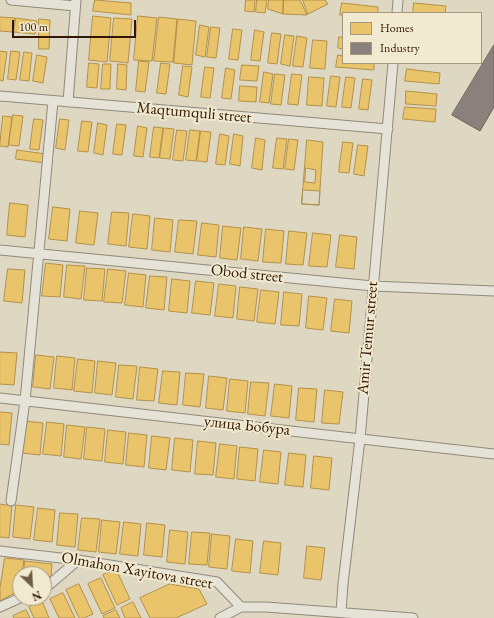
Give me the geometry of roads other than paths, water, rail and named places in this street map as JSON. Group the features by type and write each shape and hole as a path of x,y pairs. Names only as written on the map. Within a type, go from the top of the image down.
{"street":[{"path":"11,0 76,3 68,102"},
{"path":"397,12 398,0"},
{"name":"Amir Temur street","path":"347,614 343,584 360,439 372,286 393,64"},
{"name":"Maqtumquli street","path":"0,96 388,129"},
{"path":"11,500 25,401 38,254 54,101"},
{"name":"Obod street","path":"0,250 372,286 494,291"},
{"name":"улица Бобура","path":"0,398 494,454"},
{"name":"Olmahon Xayitova street","path":"0,551 78,560 217,582 241,607"},
{"path":"52,582 78,560"},
{"path":"0,607 12,602"},
{"path":"220,618 241,607 266,607 413,618"}]}
